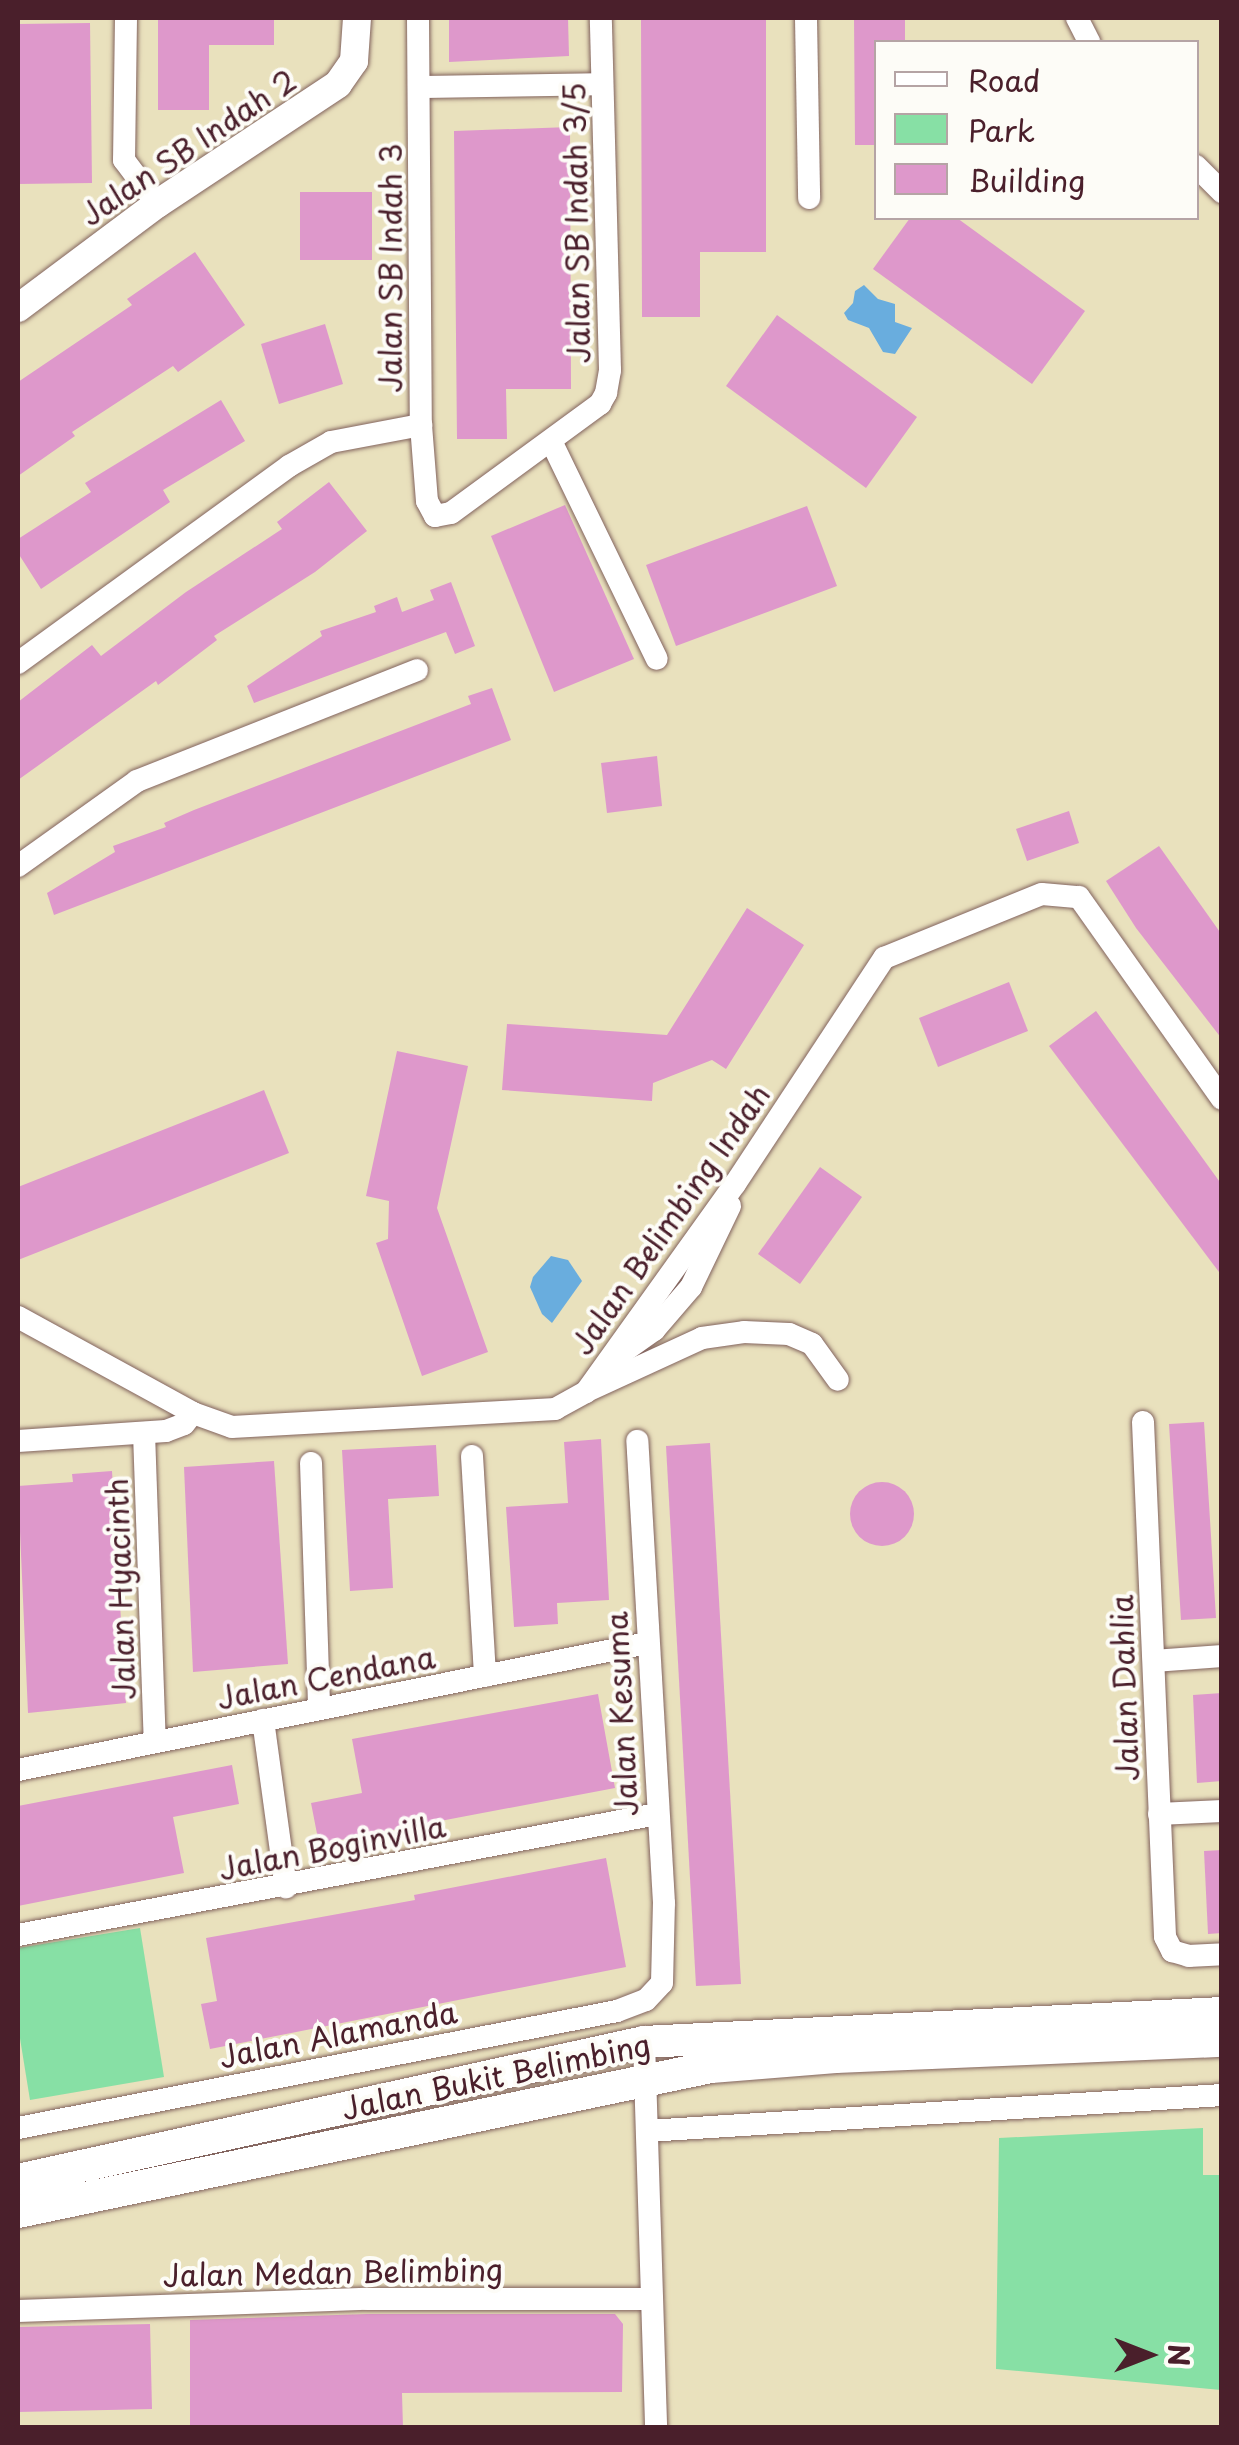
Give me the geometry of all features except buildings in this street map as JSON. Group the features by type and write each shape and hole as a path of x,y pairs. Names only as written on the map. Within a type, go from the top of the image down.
{"main road":[{"name":"Jalan Bukit Belimbing","path":"18,2180 644,2042 1222,2013"},
{"name":"Jalan Bukit Belimbing","path":"18,2212 349,2146 646,2078 836,2057 1222,2040"}],"street":[{"path":"126,18 124,160 157,204"},
{"name":"Jalan SB Indah 2","path":"18,308 157,204 338,84 354,61 357,18"},
{"name":"Jalan SB Indah 3","path":"418,18 421,425 426,501 435,516"},
{"name":"Jalan SB Indah 3/5","path":"435,516 452,513 600,404 610,380 601,18"},
{"path":"806,18 809,198"},
{"path":"418,87 602,84"},
{"path":"1199,169 1222,192"},
{"path":"18,663 289,466 332,442 374,430 421,425"},
{"path":"552,441 657,660"},
{"path":"18,866 137,781 417,670"},
{"name":"Jalan Belimbing Indah","path":"18,1317 193,1414 232,1427 555,1409 586,1392 735,1184 884,958 1042,894 1079,897 1222,1098"},
{"path":"586,1392 702,1338 744,1332 788,1334 812,1344 838,1380"},
{"path":"18,1441 144,1434 184,1424 193,1414"},
{"name":"Jalan Dahlia","path":"1143,1422 1165,1937 1172,1951 1189,1956 1222,1954"},
{"name":"Jalan Hyacinth","path":"144,1434 155,1742"},
{"name":"Jalan Kesuma","path":"637,1441 666,1949 662,1983"},
{"path":"472,1456 485,1676"},
{"path":"311,1463 319,1709"},
{"name":"Jalan Cendana","path":"18,1770 646,1643"},
{"path":"1154,1660 1222,1656"},
{"path":"262,1720 286,1887"},
{"path":"1159,1814 1222,1811"},
{"name":"Jalan Boginvilla","path":"18,1935 657,1814"},
{"name":"Jalan Alamanda","path":"18,2128 617,2011 646,2000 662,1983"},
{"path":"644,2042 656,2428"},
{"path":"647,2131 1222,2095"},
{"name":"Jalan Medan Belimbing","path":"18,2311 367,2299 651,2298"}],"green space":[{"path":"140,1928 164,2077 30,2100 18,2026 18,1948"},
{"path":"1203,2128 1203,2175 1221,2175 1221,2390 996,2369 999,2138"}],"water":[{"path":"864,285 878,299 895,304 895,322 912,328 895,354 883,352 869,328 848,320 844,313 853,303 855,291"},
{"path":"551,1256 568,1260 582,1281 552,1323 542,1314 530,1287 533,1277"}]}
